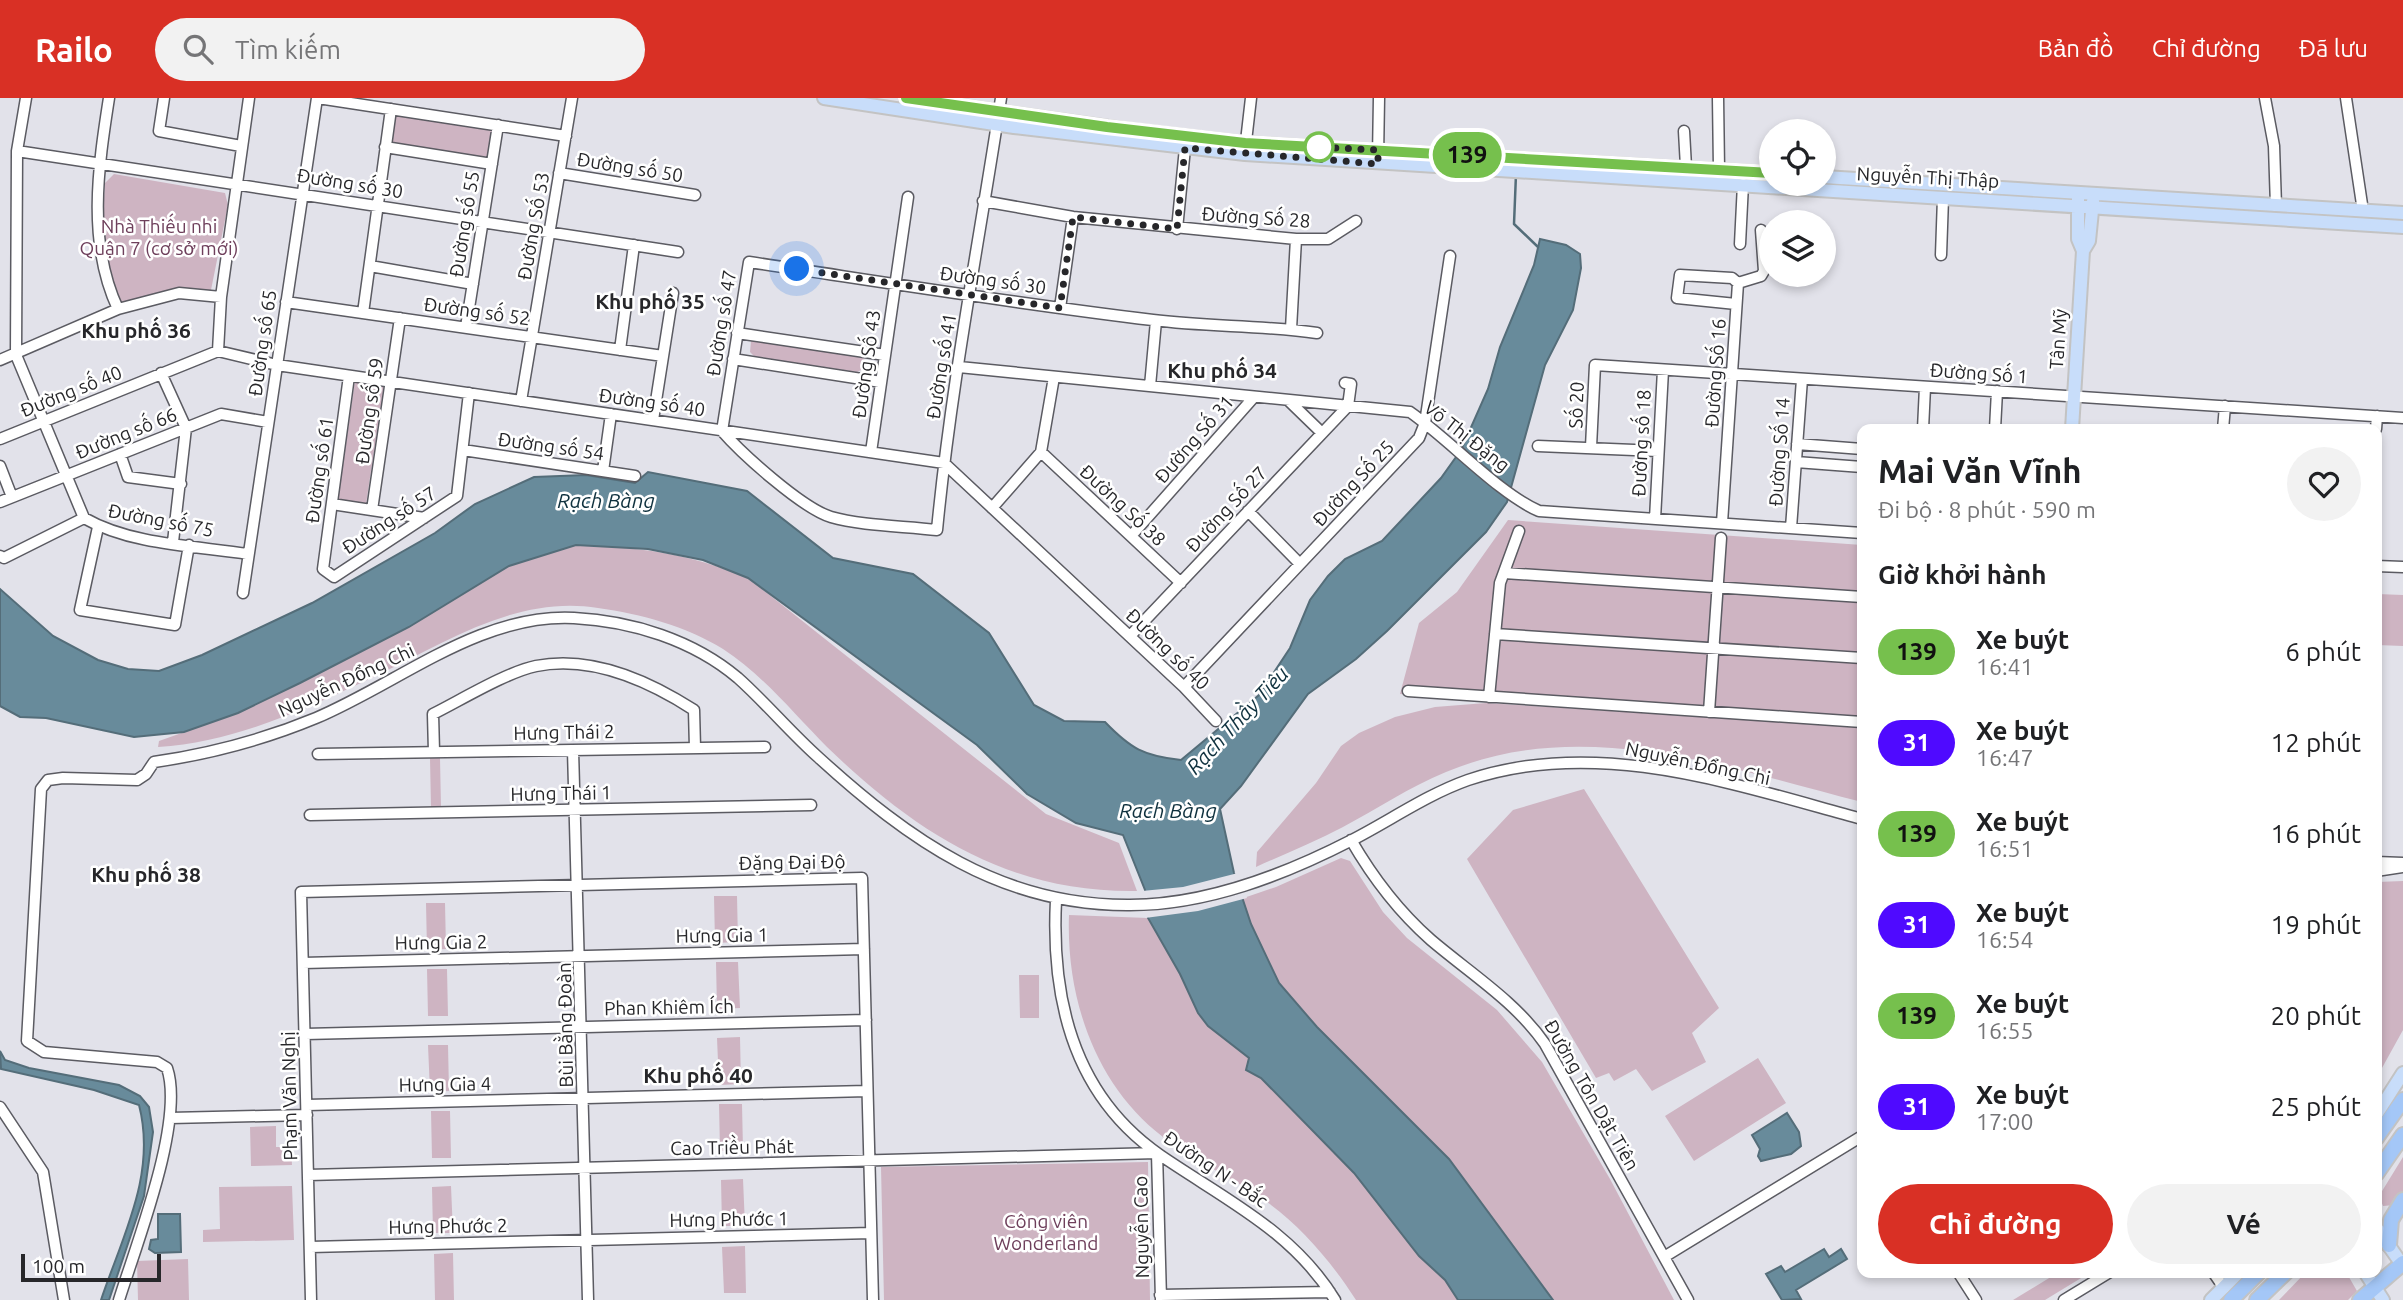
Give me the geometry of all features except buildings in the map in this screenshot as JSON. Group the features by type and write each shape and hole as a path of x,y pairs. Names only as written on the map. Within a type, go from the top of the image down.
{"highway":[{"path":"2382,1130 2403,1100"},
{"path":"2382,1165 2403,1135"},
{"path":"2389,1245 2391,1220 2403,1200"},
{"path":"2360,1300 2403,1264"},
{"path":"2229,1296 2252,1278"},
{"path":"2257,1300 2280,1278"}],"main road":[{"name":"Nguyễn Thị Thập","path":"824,98 1245,148 1719,176 1759,174"},
{"name":"Nguyễn Thị Thập","path":"906,98 998,119 1185,148 1245,148"},
{"name":"Nguyễn Thị Thập","path":"1530,165 1686,167 1743,184 1943,198 2045,198"},
{"name":"Nguyễn Thị Thập","path":"1836,178 2403,227"},
{"name":"Tân Mỹ","path":"2072,424 2083,251 2078,239 2078,201"},
{"name":"Nguyễn Thị Thập","path":"2093,202 2276,206 2403,213"},
{"name":"Tân Mỹ","path":"2083,251 2089,241 2093,202"},
{"path":"2382,1106 2403,1073"},
{"path":"2382,1235 2403,1264"},
{"path":"2211,1300 2229,1296 2236,1278"},
{"path":"2369,1278 2383,1300"}],"street":[{"name":"Đường số 75","path":"26,98 17,150 16,355 84,519 98,527 248,554"},
{"path":"109,98 99,163 98,235 105,281 118,309"},
{"path":"164,98 159,131 241,146"},
{"path":"218,351 220,297 248,98"},
{"path":"317,98 566,136"},
{"name":"Đường số 65","path":"243,593 317,98"},
{"name":"Đường Số 53","path":"521,401 572,98"},
{"path":"998,119 1001,98"},
{"path":"1245,148 1251,98"},
{"path":"1378,157 1379,98"},
{"path":"1718,98 1719,176"},
{"path":"2266,98 2274,146 2276,206"},
{"path":"2346,98 2363,211"},
{"path":"363,313 391,109"},
{"name":"Đường số 41","path":"722,430 738,449 811,506 831,517 937,530 944,463 983,201 998,119"},
{"name":"Đường số 55","path":"466,327 498,125"},
{"path":"1684,131 1686,167"},
{"path":"386,147 492,164"},
{"path":"1177,229 1185,148"},
{"name":"Đường số 30","path":"17,150 678,253"},
{"name":"Đường số 50","path":"559,173 695,195"},
{"path":"1740,244 1743,184"},
{"name":"Đường Số 43","path":"871,452 908,197"},
{"path":"1941,255 1943,198"},
{"name":"Đường Số 28","path":"983,201 1073,217 1296,239 1328,239 1356,221"},
{"path":"1060,308 1073,217"},
{"path":"1292,329 1296,239"},
{"path":"620,349 634,245"},
{"name":"Đường Số 25","path":"1184,687 1419,438 1426,423 1450,256"},
{"name":"Đường số 30","path":"748,262 1156,321 1292,329 1317,333"},
{"name":"Đường số 47","path":"722,430 748,262"},
{"path":"370,266 473,284"},
{"path":"1737,304 1677,298 1680,275 1732,278 1738,283 1759,277"},
{"name":"Đường Số 16","path":"1722,523 1738,283"},
{"path":"0,360 118,309 179,293 220,297"},
{"path":"653,420 673,293"},
{"name":"Đường số 52","path":"286,302 663,356"},
{"name":"Đường số 59","path":"372,510 400,318"},
{"path":"1150,386 1156,321"},
{"path":"737,333 885,355"},
{"name":"Đường số 40","path":"0,439 218,351 276,365 944,463 1216,720"},
{"path":"733,359 881,382"},
{"name":"Đường Số 1","path":"1595,365 2403,418"},
{"name":"Số 20","path":"1591,447 1595,365"},
{"name":"Võ Thị Đặng","path":"959,367 1410,412 1438,431 1520,501 1539,512 1857,533"},
{"name":"Đường số 18","path":"1655,519 1662,370"},
{"path":"161,373 186,428 173,542"},
{"name":"Đường số 61","path":"323,569 349,376"},
{"path":"992,508 1041,453 1054,377"},
{"name":"Đường Số 14","path":"1791,528 1802,379"},
{"path":"1345,383 1351,384 1348,406"},
{"path":"1923,424 1925,387"},
{"path":"1995,424 1997,391"},
{"name":"Đường số 57","path":"323,569 334,577 457,496 469,393"},
{"name":"Đường Số 31","path":"1131,536 1254,397"},
{"path":"1288,400 1322,433"},
{"name":"Đường Số 27","path":"1130,636 1348,406"},
{"path":"2223,424 2225,406"},
{"name":"Đường số 66","path":"0,502 221,414 268,422"},
{"path":"603,471 611,414"},
{"path":"2376,424 2377,416"},
{"path":"1797,444 1857,449"},
{"path":"1538,446 1658,451"},
{"name":"Đường số 54","path":"463,450 635,476"},
{"name":"Đường Số 38","path":"1041,453 1181,583"},
{"path":"120,454 128,477 181,484"},
{"path":"1796,462 1857,467"},
{"path":"0,466 12,497"},
{"path":"332,504 424,518"},
{"path":"1248,511 1300,564"},
{"path":"0,556 4,558 84,519"},
{"path":"98,527 80,610 175,625 189,545"},
{"path":"1489,697 1500,583 1519,531"},
{"path":"1709,712 1721,538"},
{"path":"2382,566 2403,568"},
{"path":"1504,573 1857,597"},
{"name":"Nguyễn Đổng Chi","path":"119,1300 147,1211 170,1118 167,1068 157,1062 44,1052 27,1041 41,789 48,780 63,778 137,780 146,774 154,762 246,743 316,718 477,637 519,622 552,618 602,621 665,636 691,647 736,676 814,754 898,824 975,872 1006,886 1056,900 1150,905 1188,900 1244,885 1351,840 1410,806 1470,780 1560,764 1607,763 1655,768 1857,818"},
{"path":"1495,634 1857,658"},
{"path":"434,752 433,714 536,666 594,666 661,688 694,710 695,748"},
{"path":"1408,691 1857,722"},
{"name":"Hưng Thái 2","path":"318,754 765,747"},
{"name":"Bùi Bằng Đoàn","path":"573,750 577,811 588,1300"},
{"name":"Hưng Thái 1","path":"310,815 811,805"},
{"name":"Đường Tôn Dật Tiên","path":"1351,840 1378,884 1402,911 1531,1023 1688,1300"},
{"path":"2382,863 2403,865"},
{"path":"2382,870 2403,865"},
{"name":"Đặng Đại Độ","path":"301,892 862,878 873,1300"},
{"name":"Phạm Văn Nghị","path":"301,892 312,1300"},
{"name":"Đường N - Bắc","path":"1056,900 1054,936 1059,993 1074,1048 1099,1092 1157,1153 1267,1224 1332,1296"},
{"name":"Hưng Gia 1","path":"580,956 864,949"},
{"name":"Hưng Gia 2","path":"303,963 580,956"},
{"name":"Phan Khiêm Ích","path":"305,1034 866,1020"},
{"name":"Hưng Gia 4","path":"170,1118 584,1098 867,1091"},
{"path":"0,1107 43,1172 64,1300"},
{"path":"1664,1257 1857,1139"},
{"name":"Cao Triều Phát","path":"308,1175 1157,1153"},
{"name":"Nguyễn Cao","path":"1157,1153 1161,1297"},
{"name":"Hưng Phước 1","path":"587,1240 871,1233"},
{"name":"Hưng Phước 2","path":"310,1247 587,1240"},
{"path":"1962,1278 1976,1300"},
{"path":"2064,1300 2100,1278"},
{"path":"2217,1278 2229,1296"},
{"path":"1161,1297 1332,1296"}],"green space":[{"path":"394,112 495,129 491,159 389,143"},
{"name":"Nhà Thiếu nhi Quận 7 (cơ sở mới)","path":"114,174 225,193 228,205 211,290 126,304 117,299 106,256 104,228 105,183"},
{"path":"758,339 859,354 865,360 863,369 857,372 755,357 750,352 751,341"},
{"path":"355,380 384,385 366,504 338,499"},
{"path":"1508,520 1857,545 1857,801 1760,775 1655,753 1602,747 1550,748 1497,756 1446,772 1332,832 1256,867 1257,852 1316,783 1341,746 1359,733 1395,717 1435,707 1486,703 1784,722 1400,694 1419,623 1457,592"},
{"path":"576,545 664,553 704,562 748,578 1046,814 1119,843 1137,891 1091,889 1048,882 1007,869 968,852 931,831 861,778 765,683 723,649 663,622 598,608 539,608 511,615 483,624 376,676 270,722 215,738 158,747 159,741 238,713 509,566"},
{"path":"2382,594 2403,595 2403,646 2382,645"},
{"path":"430,758 440,758 441,808 431,808"},
{"path":"1584,789 1719,1008 1692,1033 1706,1062 1652,1091 1636,1069 1614,1081 1609,1073 1596,1078 1467,859 1513,810"},
{"path":"1341,858 1350,861 1383,912 1407,938 1497,1010 1542,1062 1610,1179 1674,1300 1532,1300 1297,1024 1226,904 1276,887"},
{"path":"2403,881 2403,1030 2382,1068 2382,882"},
{"path":"714,896 737,896 738,942 715,943"},
{"path":"426,903 445,903 446,949 427,950"},
{"path":"1069,915 1148,918 1479,1300 1356,1300 1316,1247 1293,1223 1254,1193 1163,1137 1139,1116 1119,1092 1089,1038 1073,977"},
{"path":"716,962 738,962 740,1008 717,1009"},
{"path":"427,969 447,969 448,1016 428,1016"},
{"path":"1019,975 1039,975 1039,1018 1020,1018"},
{"path":"740,1037 741,1084 719,1085 717,1038"},
{"path":"428,1045 448,1045 449,1091 430,1092"},
{"path":"1758,1058 1786,1103 1694,1161 1665,1116"},
{"path":"719,1104 742,1104 743,1150 720,1151"},
{"path":"431,1111 450,1111 451,1158 432,1158"},
{"path":"276,1126 276,1147 291,1147 292,1165 251,1166 250,1127"},
{"path":"2403,1157 2403,1192 2395,1205 2383,1206 2382,1191"},
{"name":"Công viên Wonderland","path":"1148,1162 1150,1300 884,1300 881,1167"},
{"path":"743,1179 745,1226 722,1226 721,1180"},
{"path":"292,1186 294,1240 203,1242 203,1230 220,1229 219,1187"},
{"path":"451,1186 453,1233 433,1233 432,1187"},
{"path":"745,1246 746,1293 724,1293 722,1247"},
{"path":"453,1253 454,1300 435,1300 434,1254"},
{"path":"188,1259 189,1300 138,1300 137,1261"},
{"path":"2049,1278 2081,1278 2045,1300 2013,1300"},
{"path":"2300,1278 2349,1278 2357,1291 2348,1300 2279,1300"}],"water":[{"name":"Rạch Bàng","path":"1540,239 1566,245 1580,254 1581,268 1573,310 1545,365 1507,502 1486,532 1387,631 1356,659 1308,694 1241,786 1220,809 1234,873 1251,924 1279,983 1317,1027 1449,1159 1553,1300 1458,1300 1445,1280 1419,1256 1354,1173 1261,1078 1246,1070 1249,1058 1208,1026 1198,1013 1180,974 1148,918 1145,890 1123,835 1076,823 1027,794 977,745 748,578 703,560 648,549 576,545 509,566 409,627 300,683 238,713 184,732 134,737 46,718 20,717 0,706 0,589 53,636 98,660 128,669 159,671 202,655 312,603 435,533 475,504 534,477 586,475 635,483 648,472 747,491 833,558 913,574 989,633 1034,705 1064,721 1105,722 1139,750 1181,760 1259,695 1290,648 1310,600 1328,576 1345,559 1382,541 1441,478 1461,450 1488,389 1500,347 1534,265"},
{"path":"0,1051 5,1060 29,1068 119,1085 140,1096 149,1107 153,1132 144,1196 109,1300 101,1300 135,1205 144,1156 139,1105 94,1090 1,1069"},
{"path":"1787,1113 1799,1132 1801,1146 1791,1154 1761,1161 1758,1156 1760,1149 1752,1135"},
{"path":"158,1214 180,1214 181,1252 155,1253 149,1249 151,1240 158,1239"},
{"path":"1824,1249 1829,1257 1841,1249 1847,1259 1796,1290 1801,1299 1782,1300 1766,1274 1781,1266 1785,1272"}],"pier":[{"path":"1238,873 1247,898 1198,911 1145,918 1142,891 1183,887"}],"waterway":[{"path":"1516,174 1514,224 1538,247"}],"bus line":[{"name":"139","path":"906,98 998,113 1245,143 1759,172"}],"district":[{"name":"Khu phố 35","path":"650,301"},
{"name":"Khu phố 36","path":"136,330"},
{"name":"Khu phố 34","path":"1222,370"},
{"name":"Khu phố 38","path":"146,874"},
{"name":"Khu phố 40","path":"698,1075"}],"route":[{"path":"797,269 1060,308 1073,217 1177,229 1185,148 1378,164 1378,150 1314,147 1319,147"}],"water label":[{"name":"Rạch Thầy Tiêu","path":"1237,720"}]}
